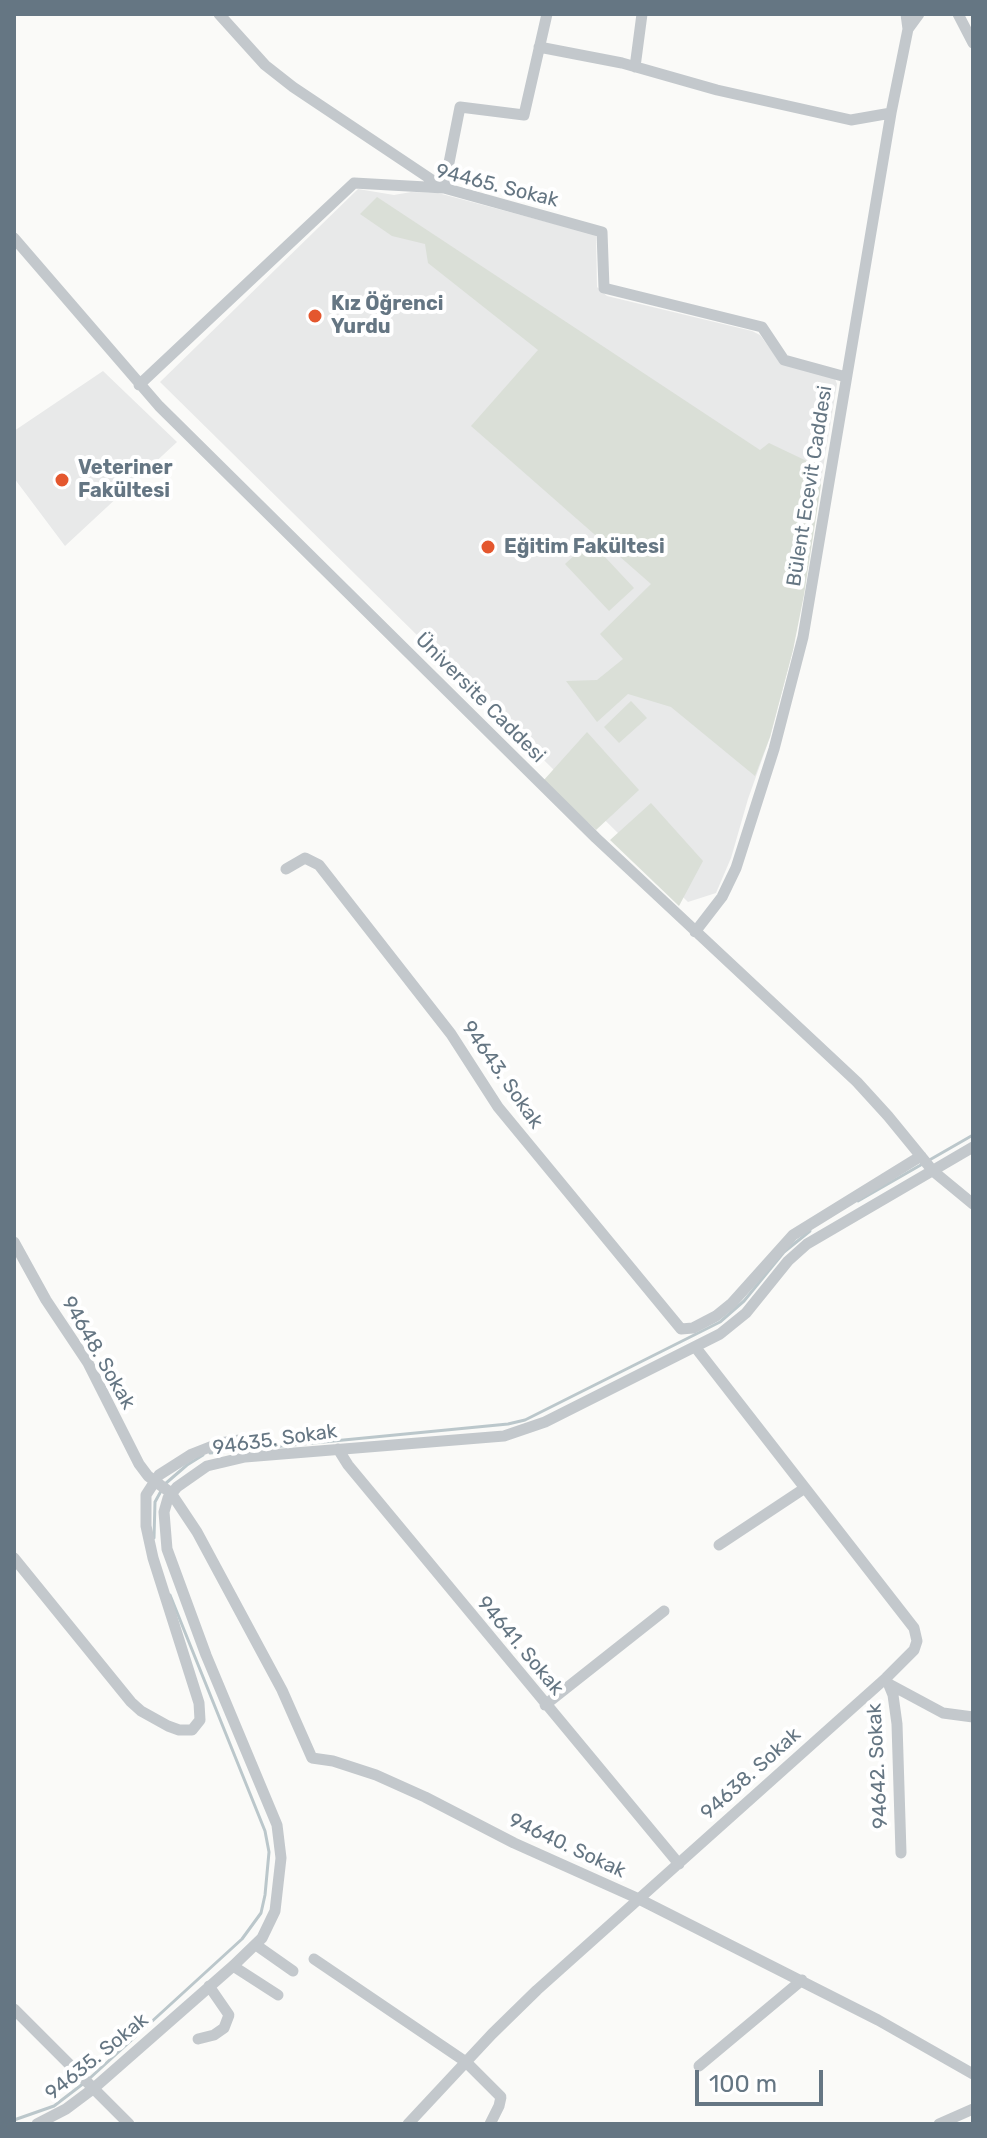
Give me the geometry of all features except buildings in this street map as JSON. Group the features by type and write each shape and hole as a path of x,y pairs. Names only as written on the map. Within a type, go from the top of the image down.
{"street":[{"path":"219,14 265,65 293,87 444,188 460,107 524,115 547,14"},
{"path":"635,67 642,14"},
{"name":"Bülent Ecevit Caddesi","path":"695,932 722,897 736,868 784,713 809,606 891,113 908,29 906,14"},
{"name":"Bülent Ecevit Caddesi","path":"908,29 919,14"},
{"path":"958,14 973,43"},
{"path":"539,47 851,120 891,113"},
{"name":"94465. Sokak","path":"139,385 354,183 444,188 602,232 604,288 762,327 784,360 846,377"},
{"name":"Üniversite Caddesi","path":"14,238 139,385 585,827 857,1082 933,1171 973,1204"},
{"name":"94643. Sokak","path":"286,869 305,858 319,865 451,1034 485,1088 514,1126 685,1331 707,1322 732,1303 793,1235 921,1156"},
{"name":"94635. Sokak","path":"37,2124 66,2109 89,2083 233,1966 267,1932 275,1911 280,1879 280,1841 270,1804 206,1655 167,1549 163,1520 171,1493 197,1471 222,1462 478,1438 518,1433 545,1422 720,1334 746,1313 788,1261 807,1244 973,1147"},
{"name":"94648. Sokak","path":"14,1242 46,1300 88,1363 139,1464 171,1493 197,1532 282,1690 312,1758"},
{"name":"94638. Sokak","path":"408,2124 537,1990 888,1681 914,1650 917,1641 914,1628 696,1348"},
{"path":"14,1558 131,1702 168,1726 192,1730 200,1720 199,1703 164,1599 146,1526 146,1495 154,1480 200,1450 230,1441 266,1436"},
{"name":"94641. Sokak","path":"338,1449 545,1705 679,1864"},
{"path":"719,1545 805,1488"},
{"path":"545,1705 664,1611"},
{"path":"888,1681 943,1713 973,1717"},
{"name":"94642. Sokak","path":"888,1681 897,1724 901,1853"},
{"name":"94640. Sokak","path":"312,1758 333,1761 376,1775 554,1862 639,1899 802,1980 973,2074"},
{"path":"256,1945 293,1971"},
{"path":"314,1959 466,2062 501,2097 490,2124"},
{"path":"233,1966 278,1995"},
{"path":"699,2066 802,1980"},
{"path":"198,2039 214,2035 224,2028 229,2015 209,1986"},
{"path":"14,2009 129,2124"},
{"path":"939,2124 973,2109"}],"shaded area":[{"path":"358,189 394,195 438,193 596,235 597,287 607,296 752,331 760,335 781,363 835,379 837,384 793,650 770,737 731,858 716,893 688,902 160,382"},
{"path":"377,197 760,450 769,443 811,463 821,485 804,595 770,737 755,776 671,707 628,694 597,722 566,681 597,680 623,659 600,634 651,584 471,426 538,350 428,263 425,244 392,236 360,214"},
{"path":"103,371 177,442 65,546 14,478 14,431"},
{"path":"590,541 634,588 609,611 565,564"},
{"path":"631,701 647,718 619,743 604,727"},
{"path":"587,732 639,790 596,830 543,781"},
{"path":"651,803 703,861 679,906 610,840"}],"waterway":[{"path":"858,1201 973,1135"},
{"path":"210,1453 525,1420 720,1322 744,1301 784,1252 810,1231"},
{"path":"165,1484 203,1455"},
{"path":"154,1538 155,1502 161,1491"},
{"path":"90,2078 242,1939 261,1913 265,1895 269,1852 265,1831 170,1595"},
{"path":"14,2120 54,2106 84,2083"}],"place":[{"name":"Kız Öğrenci Yurdu","path":"315,316"},
{"name":"Veteriner Fakültesi","path":"62,480"},
{"name":"Eğitim Fakültesi","path":"488,547"}]}
